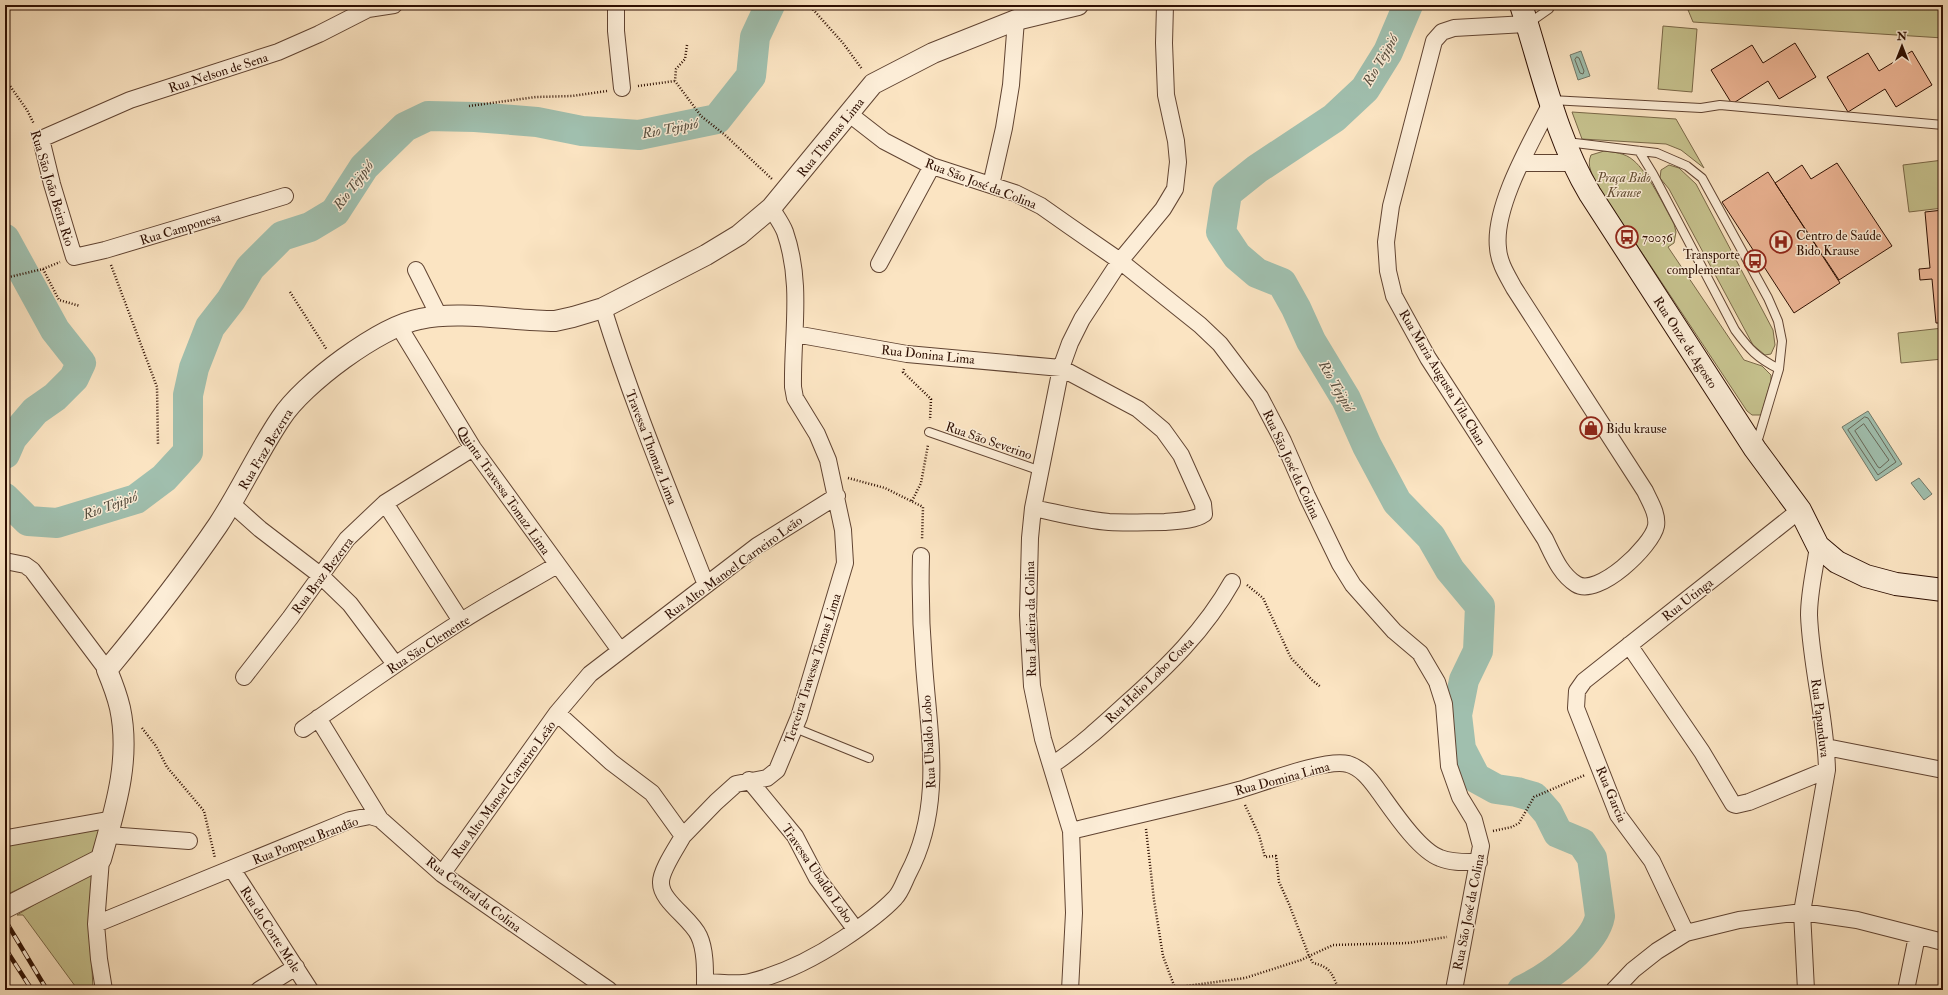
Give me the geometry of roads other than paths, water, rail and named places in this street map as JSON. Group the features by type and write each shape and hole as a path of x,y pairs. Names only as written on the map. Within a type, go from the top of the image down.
{"main road":[{"name":"Rua Onze de Agosto","path":"1524,14 1564,142 1573,163 1590,194 1755,448 1800,510 1818,546 1837,562 1866,576 1896,584 1943,590"}],"street":[{"name":"Rua Nelson de Sena","path":"41,139 130,100 278,52 319,34 366,7 394,5"},
{"path":"616,5 616,31 622,88"},
{"name":"Rua Thomas Lima","path":"603,308 712,251 739,235 771,208 873,84 933,53 1016,20 1078,5"},
{"name":"Rua Ladeira da Colina","path":"1070,990 1074,913 1071,831 1043,739 1032,686 1028,615 1028,569 1034,508 1061,368 1082,319 1120,261 1170,199 1175,189 1178,162 1176,141 1166,96 1164,67 1165,5"},
{"name":"Rua Maria Augusta Vila Chan","path":"1521,163 1500,217 1497,233 1498,249 1502,264 1514,288 1645,492 1655,513 1656,524 1650,539 1618,571 1606,580 1590,586 1577,585 1567,577 1428,358 1394,296 1388,271 1386,242 1391,206 1434,41 1442,32 1454,28 1524,14"},
{"path":"991,185 1004,128 1010,85 1016,20"},
{"path":"1551,102 1521,163 1573,163"},
{"name":"Rua São José da Colina","path":"848,113 884,141 932,166 1015,193 1041,206 1120,261 1200,325 1220,344 1260,397 1283,441 1307,496 1340,564 1353,585 1394,631 1420,653 1437,682 1444,704 1448,759 1453,781 1460,798 1474,820 1479,833 1481,846 1479,862 1463,935 1454,990"},
{"name":"Rua São João Beira Rio","path":"41,139 52,184 74,257"},
{"path":"879,264 932,166"},
{"name":"Rua Camponesa","path":"74,257 105,250 285,196"},
{"path":"771,208 784,231 794,273 797,300 793,374 795,398 824,449 837,496"},
{"path":"416,270 439,316"},
{"name":"Rua Fraz Bezerra","path":"107,670 175,584 232,504 281,418 296,400 336,364 398,326 419,319 439,316 555,320 573,318 603,308"},
{"name":"Travessa Thomaz Lima","path":"603,308 619,362 654,457 706,585"},
{"name":"Quinta Travessa Tomaz Lima","path":"398,326 473,448 619,649"},
{"name":"Rua Donina Lima","path":"795,334 907,354 1061,368"},
{"path":"1034,508 1109,522 1175,521 1200,517 1204,514 1203,504 1181,455 1163,430 1138,409 1061,368"},
{"name":"Rua Braz Bezerra","path":"244,677 290,618 347,539 385,503 473,448"},
{"name":"Rua Alto Manoel Carneiro Leão","path":"442,874 557,713 590,674 619,649 774,535 837,496"},
{"name":"Terceira Travessa Tomas Lima","path":"705,986 702,946 699,935 692,924 664,894 661,888 662,876 683,836 716,802 736,784 749,780 767,778 777,770 795,728 818,657 844,563 843,530 837,496"},
{"path":"385,503 461,621"},
{"path":"232,504 260,530 320,575 350,604 395,664"},
{"name":"Rua Utinga","path":"1577,691 1584,681 1800,510"},
{"name":"Rua Papanduva","path":"1806,990 1802,912 1827,770 1826,747 1817,692 1809,616 1809,598 1818,546"},
{"name":"Rua Ubaldo Lobo","path":"705,986 749,982 787,969 833,946 856,930 896,897 913,865 924,834 932,795 932,751 926,702 920,601 921,556"},
{"path":"5,561 25,566 32,570 107,670 120,707 124,730 124,759 110,827 101,859 96,924 98,959 104,990"},
{"name":"Rua São Clemente","path":"303,729 395,664 461,621 557,565"},
{"name":"Rua Helio Lobo Costa","path":"1052,765 1074,751 1155,678 1216,611 1232,582"},
{"path":"1630,645 1702,752 1733,804 1736,805 1748,802 1827,770"},
{"name":"Rua Garcia","path":"1577,691 1576,708 1618,816 1652,861 1686,933"},
{"path":"557,713 611,762 652,793 683,836"},
{"name":"Rua Central da Colina","path":"318,718 380,818 442,874 609,990"},
{"path":"1826,747 1943,770"},
{"name":"Rua Domina Lima","path":"1071,831 1239,790 1306,769 1334,764 1346,764 1359,769 1368,778 1412,834 1427,850 1438,858 1450,861 1479,862"},
{"name":"Travessa Ubaldo Lobo","path":"749,780 795,836 818,878 856,930"},
{"name":"Rua Pompeu Brandão","path":"96,924 350,820 370,816 380,818"},
{"path":"7,838 110,827 189,841"},
{"path":"5,908 101,859"},
{"name":"Rua do Corte Mole","path":"226,872 296,967 310,990"},
{"path":"1614,990 1633,970 1657,951 1686,933 1739,920 1802,912 1857,920 1943,942"},
{"path":"1906,990 1917,936"},
{"path":"259,990 296,967"}],"lane":[{"path":"1524,14 1549,9 1551,5"},
{"path":"1551,102 1701,108 1720,105 1943,125"},
{"path":"1564,142 1657,153 1670,157 1688,166 1702,178 1768,298 1778,321 1782,341 1779,369 1755,448"},
{"path":"1639,151 1653,174 1735,330 1748,348 1761,360 1779,369"},
{"name":"Rua São Severino","path":"929,432 1041,471"},
{"path":"795,728 869,758"}],"water":[{"path":"1581,51 1590,76 1578,80 1570,55"},
{"path":"1868,411 1902,464 1876,481 1842,427"},
{"path":"1919,478 1932,494 1924,500 1911,483"}],"waterway":[{"name":"Rio Tejipió","path":"5,498 28,521 57,523 136,499 164,478 188,452 188,395 194,368 210,327 231,300 250,268 282,236 310,227 335,212 364,167 405,127 428,116 475,117 537,122 582,131 639,135 717,119 751,76 755,37 770,5"},
{"name":"Rio Tejipió","path":"1408,5 1388,52 1365,89 1334,118 1257,169 1227,193 1221,232 1237,256 1257,273 1282,283 1296,308 1311,341 1346,399 1367,446 1397,502 1431,537 1450,570 1480,606 1478,651 1464,680 1457,715 1461,749 1476,778 1496,789 1517,792 1534,797 1548,813 1558,833 1582,843 1592,858 1600,916 1596,927 1580,949 1569,959 1533,985 1522,990"},
{"name":"Rio Tejipió","path":"5,239 55,330 81,363 74,378 55,397 35,411 12,438 5,454"}],"railway":[{"path":"5,920 47,990"},
{"path":"5,948 32,990"}],"place":[{"name":"70036","path":"1627,237"},
{"name":"Centro de Saúde Bido Krause","path":"1781,242"},
{"name":"Transporte complementar","path":"1755,261"},
{"name":"Bidu krause","path":"1591,428"}],"park label":[{"name":"Praça Bido Krause","path":"1624,184"}]}
